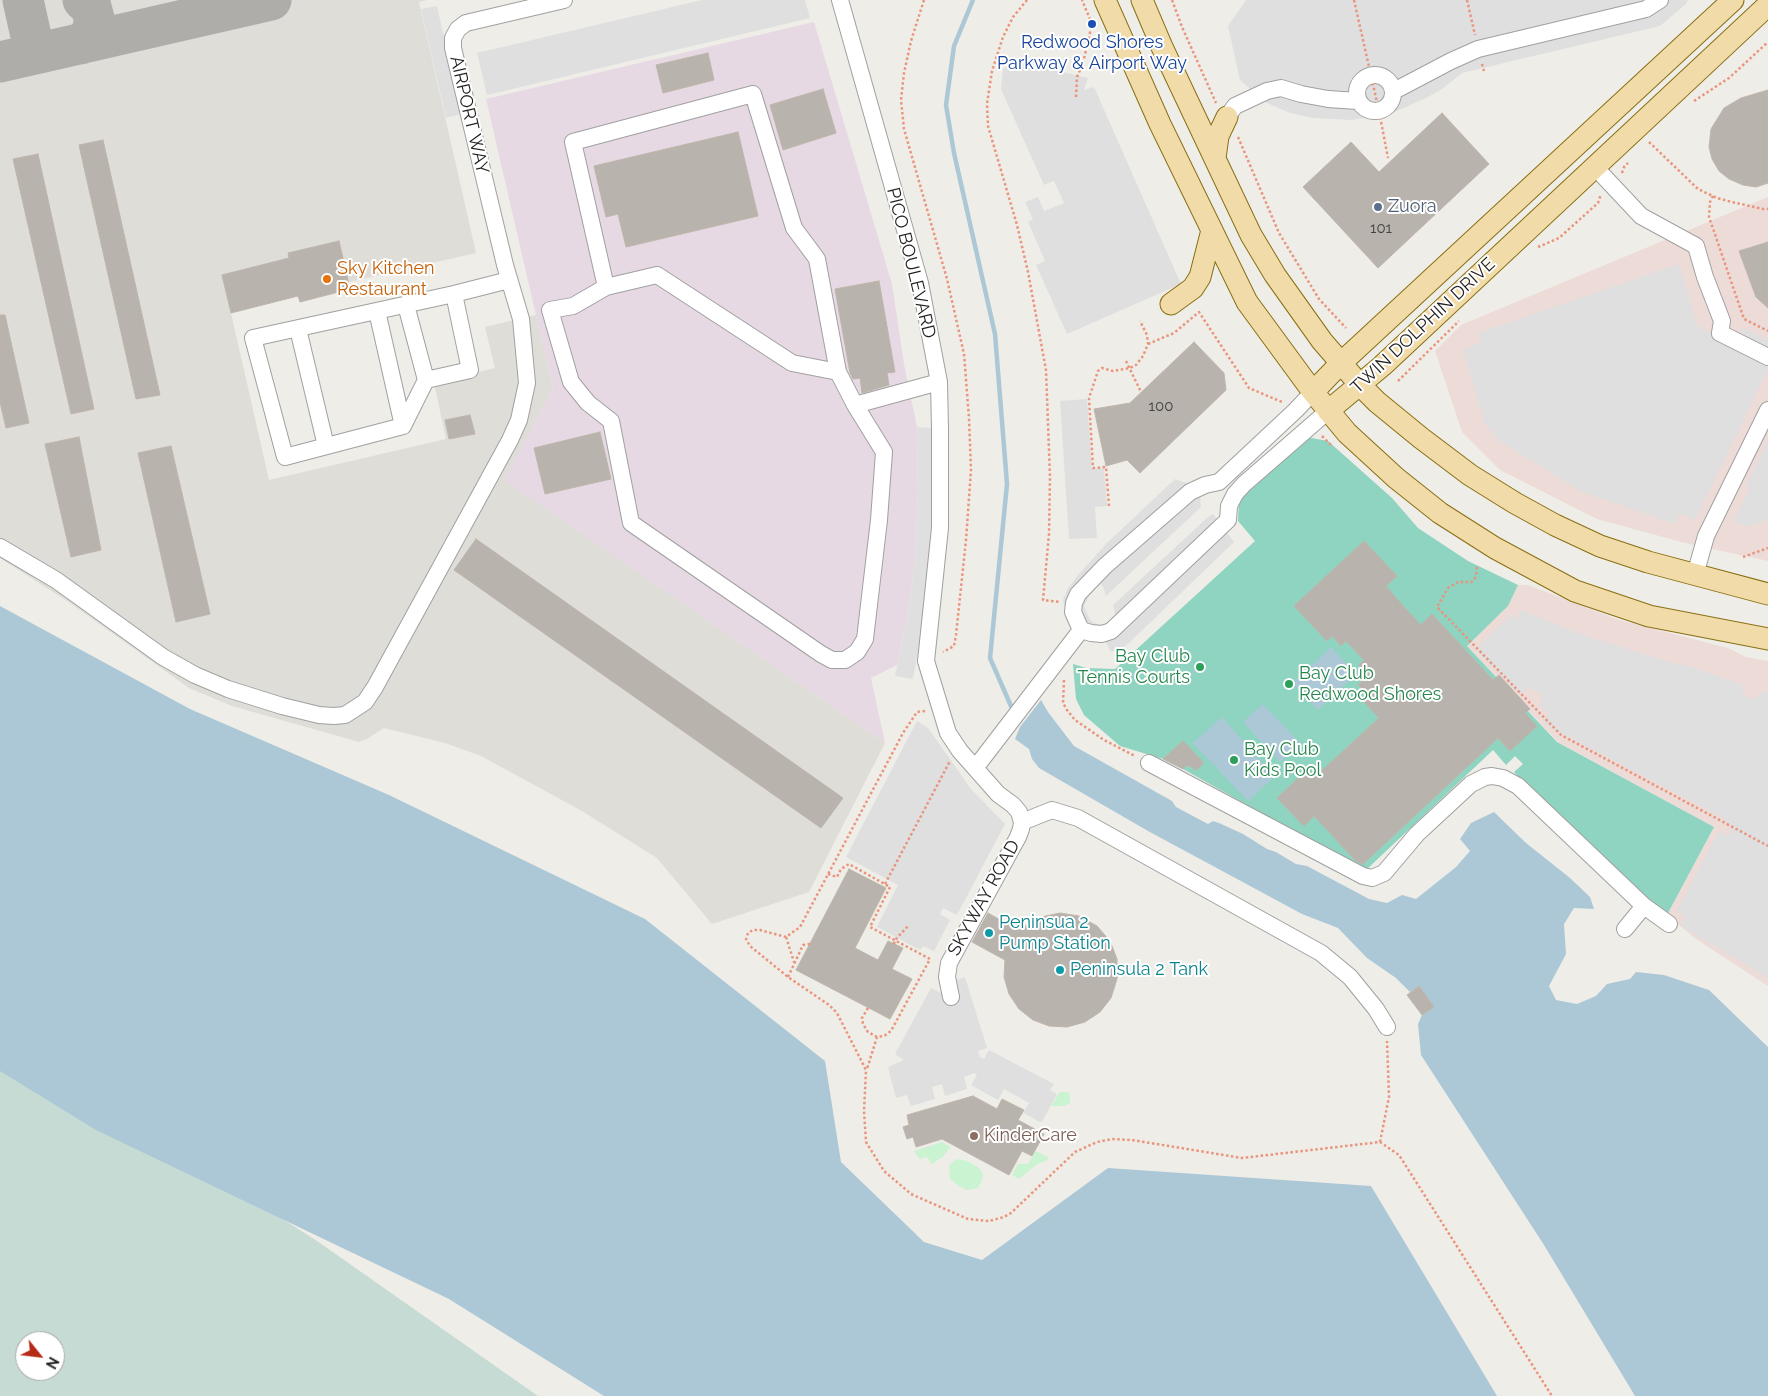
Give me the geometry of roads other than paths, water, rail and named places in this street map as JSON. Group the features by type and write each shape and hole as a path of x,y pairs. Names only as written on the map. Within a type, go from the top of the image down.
{"main road":[{"path":"1105,0 1160,124 1247,302 1313,392 1347,433 1396,478 1440,513 1495,548 1575,591 1649,616 1747,637 1768,639"},
{"path":"1142,0 1162,47 1251,235 1275,275 1322,340 1377,402 1470,475 1555,525 1600,546 1648,562 1768,594"},
{"name":"TWIN DOLPHIN DRIVE","path":"1313,392 1341,363 1733,0"},
{"name":"TWIN DOLPHIN DRIVE","path":"1328,411 1389,360 1768,5"},
{"path":"1215,158 1218,136 1227,119"},
{"path":"1170,304 1193,288 1200,277 1212,230"}],"street":[{"name":"AIRPORT WAY","path":"0,546 56,580 163,657 195,675 228,689 282,706 319,715 345,715 365,702 510,440 519,420 527,383 521,318 509,280 453,48 453,38 458,29 466,23 564,0"},
{"name":"PICO BOULEVARD","path":"840,0 920,283 939,382 940,528 926,661 932,680"},
{"path":"1394,91 1478,49 1646,9 1660,0"},
{"path":"1372,75 1382,76 1388,80 1394,91 1391,103 1387,108 1379,112 1371,112 1365,109 1358,101 1357,89 1364,79 1372,75"},
{"path":"1227,119 1234,106 1267,91 1281,88 1328,99 1358,101"},
{"path":"606,287 574,142 753,94 794,228 817,259 838,372 855,405 884,452 879,520 865,639 857,652 845,660 832,660 821,654 631,523 611,421 588,403 571,382 550,310 573,306 606,287 657,275 792,362 838,372"},
{"path":"1594,166 1641,216 1696,246 1705,277 1722,321 1720,333 1768,357"},
{"path":"406,305 426,380 403,426 285,457 253,338 406,305 509,280"},
{"path":"426,380 470,370 454,294"},
{"path":"377,311 403,426"},
{"path":"298,329 326,446"},
{"path":"855,405 939,382"},
{"name":"TWIN DOLPHIN DRIVE","path":"1313,392 1219,482 1205,485 1190,492 1105,566 1078,594 1074,604 1073,612 1081,630 1102,634 1111,631 1228,520 1230,506 1235,494 1244,484 1328,411"},
{"path":"1695,575 1706,536 1768,410"},
{"path":"976,767 1081,630"},
{"name":"SKYWAY ROAD","path":"932,680 948,733 960,751 998,794 1019,812 1022,822 1018,837 949,963 947,977 951,997"},
{"path":"1149,763 1363,876 1372,878 1384,873 1417,834 1471,784 1485,777 1503,778 1518,786 1644,906 1669,924"},
{"path":"1022,822 1052,810 1078,818 1321,953 1350,977 1376,1009 1386,1027"},
{"path":"1625,929 1644,906"}],"waterway":[{"path":"973,0 954,46 946,105 954,153 995,334 1007,484 990,658 1014,713"}],"place":[{"name":"Redwood Shores Parkway & Airport Way","path":"1092,24"},
{"name":"Zuora","path":"1378,207"},
{"name":"Sky Kitchen Restaurant","path":"327,279"},
{"name":"Bay Club Tennis Courts","path":"1200,667"},
{"name":"Bay Club Redwood Shores","path":"1289,684"},
{"name":"Bay Club Kids Pool","path":"1234,760"},
{"name":"Peninsua 2 Pump Station","path":"989,933"},
{"name":"Peninsula 2 Tank","path":"1060,970"},
{"name":"KinderCare","path":"974,1136"}]}
